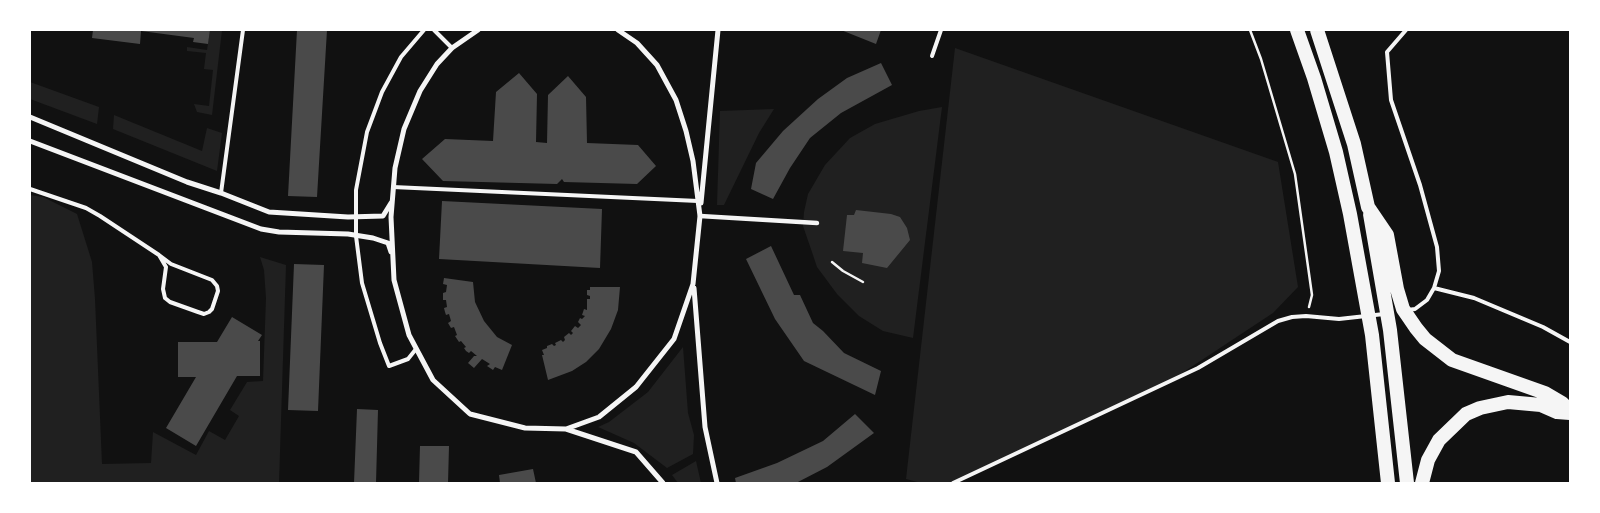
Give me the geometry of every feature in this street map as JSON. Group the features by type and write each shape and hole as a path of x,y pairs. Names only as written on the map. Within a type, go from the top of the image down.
{"highway":[{"path":"1297,30 1314,78 1336,152 1350,214 1372,335 1388,483"},
{"path":"1317,30 1354,144 1368,207 1390,288 1390,330 1407,483"},
{"path":"1390,288 1425,339 1452,360 1545,393 1562,403 1570,412"},
{"path":"1422,483 1428,460 1439,440 1466,414 1480,408 1508,402 1541,405 1557,412 1570,412"}],"street":[{"path":"478,30 452,48 430,73 415,100 401,139 395,168 390,217 394,280 409,335 433,380 470,414 524,428 566,429 636,452 663,483"},
{"path":"618,30 637,43 657,65 676,100 690,145 700,216"},
{"path":"716,483 705,427 693,284 718,30"},
{"path":"30,117 186,182 276,213 355,218 383,216 393,201"},
{"path":"30,141 261,229 280,232 348,234 373,238 388,243 393,258"},
{"path":"700,216 817,223"},
{"path":"566,429 599,417 636,387 674,339 693,284"}],"lane":[{"path":"221,193 243,30"},
{"path":"416,349 408,359 389,366 362,283 355,218 358,179 367,132 372,117 388,79 401,57 424,30"},
{"path":"434,30 452,48"},
{"path":"932,56 941,30"},
{"path":"953,483 1198,368 1278,321 1306,316 1339,320 1415,309 1427,300 1434,288 1439,271 1437,246 1420,185 1391,100 1387,52 1406,30"},
{"path":"393,187 698,201"},
{"path":"30,188 91,210 159,255 175,266 214,282 218,290 211,310 202,313 167,300 163,289 166,267 159,255"},
{"path":"1434,288 1474,298 1543,326 1570,342"}],"path":[{"path":"1250,30 1262,59 1295,174 1312,295 1306,316"},
{"path":"832,262 843,272 863,282"}],"shaded area":[{"path":"210,30 222,30 212,115 197,112 194,104 209,106 213,70 204,69 206,53 187,51 187,47 207,50"},
{"path":"955,48 1278,162 1298,287 1273,313 1173,379 953,483 921,483 906,479"},
{"path":"30,82 99,107 97,124 30,99"},
{"path":"942,107 913,338 883,331 859,316 837,294 817,267 803,226 804,212 808,194 825,165 850,138 875,124 919,111"},
{"path":"774,109 759,133 724,205 717,205 720,111"},
{"path":"114,115 202,151 207,128 222,133 217,171 113,129"},
{"path":"30,195 43,197 77,214 92,262 102,464 151,463 153,432 196,455 209,431 225,440 239,416 230,410 247,382 263,381 266,298 264,270 260,257 286,265 279,483 30,483"},
{"path":"683,347 688,413 694,435 693,454 667,468 634,443 598,427 609,422 648,392"},
{"path":"696,461 701,483 678,483 672,475"}],"building":[{"path":"93,30 210,30 208,44 193,42 194,38 141,31 140,44 92,38"},
{"path":"297,30 327,30 317,197 288,196"},
{"path":"841,30 881,30 876,44"},
{"path":"881,63 892,85 841,113 810,138 790,168 773,199 751,189 756,163 783,131 818,99 847,78"},
{"path":"519,73 537,94 536,142 547,143 548,95 568,76 586,97 587,143 638,145 656,166 637,184 564,182 562,179 557,184 443,181 422,159 445,139 493,141 496,92"},
{"path":"442,201 602,209 600,268 439,259"},
{"path":"856,210 891,214 900,217 907,228 910,240 887,268 862,263 863,253 843,251 847,215 854,215"},
{"path":"771,246 794,295 800,295 813,323 844,353 881,371 875,395 804,361 775,319 746,259"},
{"path":"294,264 324,265 318,411 288,410"},
{"path":"444,278 473,282 475,302 484,321 497,337 512,345 502,370 495,367 493,370 487,366 490,364 482,359 474,368 468,363 474,356 477,356 471,351 469,353 466,351 464,348 466,347 455,336 457,335 454,327 451,328 448,323 451,321 449,314 446,315 444,308 447,307 446,300 443,300 443,293 446,292 447,285 443,284"},
{"path":"590,287 620,287 618,310 611,329 599,349 586,362 572,371 548,380 542,350 552,344 556,345 555,343 561,340 563,342 565,340 564,337 569,333 571,335 573,333 571,331 575,326 578,328 581,325 578,322 580,318 582,319 585,316 582,315 584,309 587,310 587,299 590,299 590,296 587,295 587,290 590,290"},
{"path":"232,317 262,335 258,341 260,341 260,376 237,376 196,446 166,428 196,377 178,377 178,342 217,342"},
{"path":"357,409 378,410 376,483 354,483"},
{"path":"855,414 874,433 827,467 796,483 736,483 735,478 777,463 823,441"},
{"path":"420,446 449,446 448,483 419,483"},
{"path":"533,469 536,483 500,483 499,475"}]}
